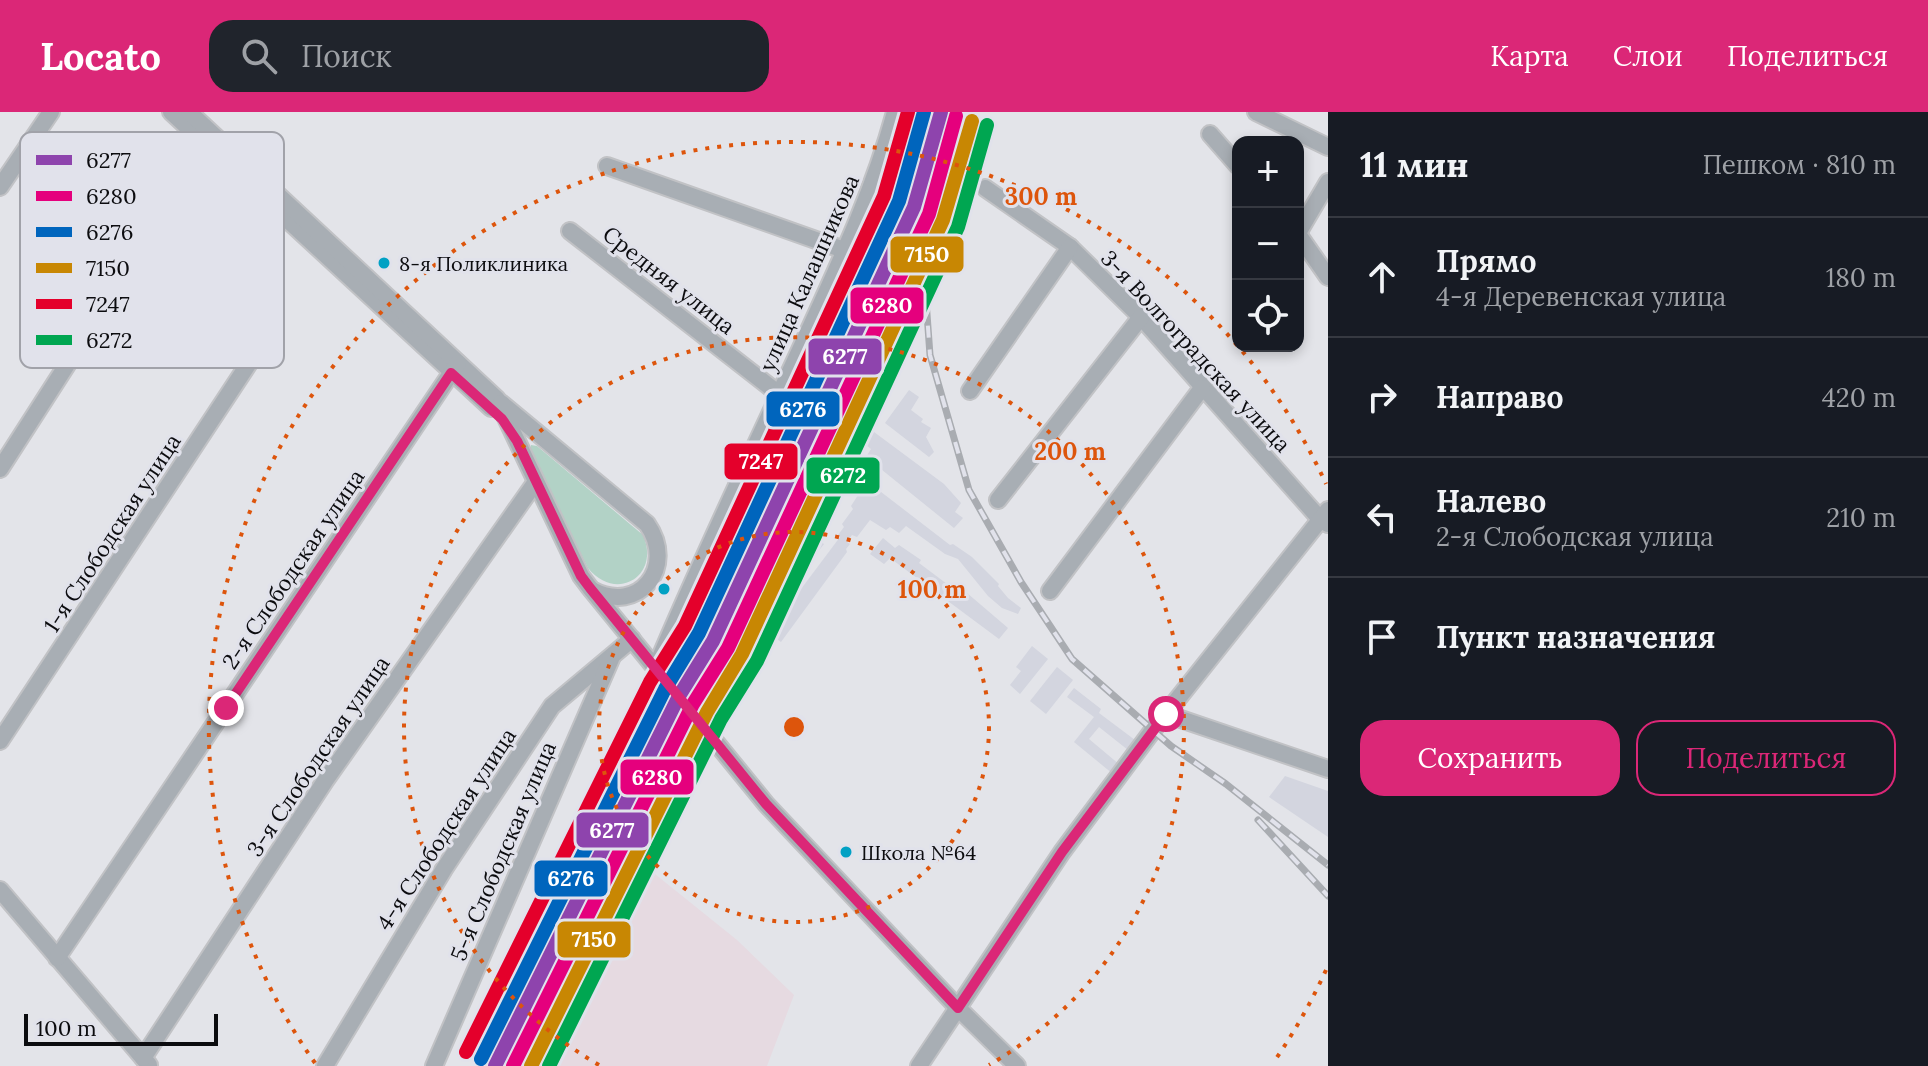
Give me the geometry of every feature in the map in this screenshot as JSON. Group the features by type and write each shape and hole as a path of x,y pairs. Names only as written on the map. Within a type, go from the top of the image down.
{"street":[{"path":"37,132 51,112"},
{"path":"171,112 193,132"},
{"path":"189,112 210,132"},
{"name":"улица Калашникова","path":"656,667 683,601 844,250 882,160 895,112"},
{"path":"1256,112 1328,147"},
{"path":"1210,134 1232,159"},
{"path":"0,187 20,158"},
{"path":"607,166 844,250"},
{"path":"1304,224 1328,182"},
{"name":"3-я Волгоградская улица","path":"985,188 1070,247 1141,317 1202,388 1325,518"},
{"path":"284,203 455,368 502,419 517,441"},
{"path":"284,214 455,368 497,399 647,524 656,536 659,550 653,578 631,595 617,598 590,588"},
{"name":"Средняя улица","path":"570,231 779,394"},
{"path":"1304,243 1328,277"},
{"path":"970,391 1070,247"},
{"path":"998,500 1141,317"},
{"path":"0,469 65,368"},
{"name":"1-я Слободская улица","path":"0,741 246,368"},
{"name":"2-я Слободская улица","path":"57,958 455,368"},
{"path":"1050,591 1202,388"},
{"path":"497,399 535,483 581,576 590,588 766,804 958,1008 1017,1066"},
{"name":"3-я Слободская улица","path":"146,1062 325,781 535,483"},
{"path":"919,1066 1062,852 1166,714 1325,518"},
{"name":"4-я Слободская улица","path":"325,1066 444,869 552,706 632,639"},
{"name":"5-я Слободская улица","path":"434,1066 613,654"},
{"path":"1166,714 1328,769"},
{"path":"0,890 146,1062"}],"shaded area":[{"path":"895,304 906,310 887,359 874,352"},
{"path":"891,363 900,369 857,428 819,514 810,510 854,415 844,408 875,368 883,373"},
{"path":"909,390 919,397 911,410 931,428 926,437 934,452 929,457 885,423"},
{"path":"874,432 944,484 961,503 955,512 963,518 954,528 866,457 871,449 865,444"},
{"path":"859,475 950,545 972,557 999,584 1008,598 1021,608 1018,614 1002,608 988,596 958,559 945,554 906,526 899,533 890,527 886,530 870,520 857,537 852,535 847,542 850,544 847,552 781,642 768,633 840,537 838,535 844,527 842,524 860,492 851,484"},
{"path":"807,531 824,544 756,631 747,624 772,591 766,585"},
{"path":"883,538 895,548 899,545 921,560 919,563 963,596 967,593 1008,628 999,639 890,558 884,564 870,554"},
{"path":"1032,646 1048,659 1020,694 1010,685 1021,671 1016,667"},
{"path":"1057,667 1073,680 1046,714 1030,701"},
{"path":"1074,688 1101,709 1099,713 1135,740 1128,750 1099,727 1089,739 1120,765 1113,774 1074,742 1094,717 1067,697"},
{"path":"1285,776 1328,791 1328,837 1269,797"},
{"path":"617,853 645,866 737,940 794,995 767,1066 523,1066"}],"green space":[{"path":"531,445 537,446 643,535 646,562 633,580 622,584 611,583 588,568 530,451"}],"railway":[{"path":"944,112 921,232 930,355 969,490 1021,582 1072,659 1171,746 1226,784 1328,865"},
{"path":"1258,820 1328,896"}],"transit line":[{"name":"7247","path":"466,1052 650,682 685,626 884,196 908,112"},
{"name":"6276","path":"481,1059 665,689 699,633 899,201 924,112"},
{"name":"6277","path":"495,1066 679,696 713,641 914,207 941,112"},
{"name":"6280","path":"513,1066 693,704 728,648 929,214 956,116"},
{"name":"7150","path":"531,1066 707,712 742,654 943,220 972,121"},
{"name":"6272","path":"549,1066 721,719 757,661 958,227 987,125"}],"place":[{"name":"8-я Поликлиника","path":"384,263"},
{"name":"Школа №64","path":"846,852"}],"route":[{"path":"226,708 451,373 502,419 517,441 581,576 590,588 766,804 958,1008 1062,852 1166,714"}]}
